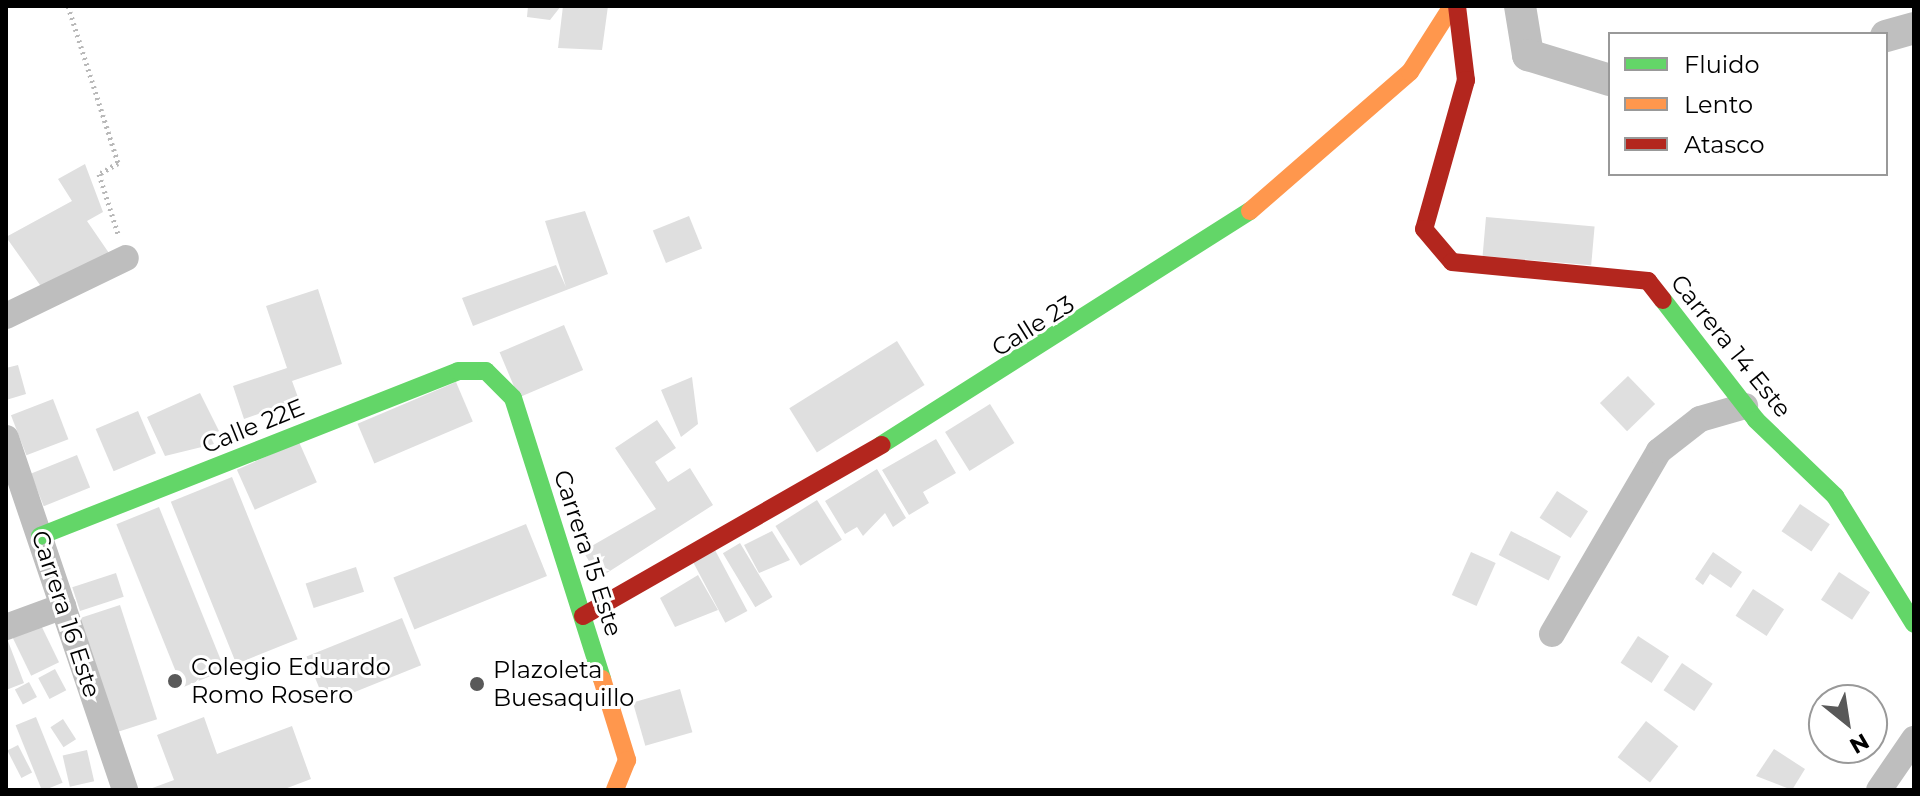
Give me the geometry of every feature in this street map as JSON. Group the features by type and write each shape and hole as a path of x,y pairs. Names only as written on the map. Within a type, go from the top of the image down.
{"street":[{"name":"Carrera 14 Este","path":"1454,6 1466,80 1424,229 1452,262 1648,281 1745,406 1835,496 1914,624"},
{"name":"Calle 23","path":"583,616 991,381 1226,232 1410,72 1454,6"},
{"path":"6,316 126,258"},
{"name":"Calle 22E","path":"40,536 458,371 486,371"},
{"name":"Carrera 15 Este","path":"486,371 513,398 583,616 627,760 615,790"},
{"path":"1552,634 1659,451 1700,419 1745,406"},
{"name":"Carrera 16 Este","path":"6,438 125,790"},
{"path":"6,627 63,606"},
{"path":"1879,790 1914,739"}],"path":[{"path":"68,6 118,163 99,174 126,258"}],"building":[{"path":"528,6 561,6 550,20 527,17"},
{"path":"563,6 608,6 602,50 558,48"},
{"path":"85,164 103,212 87,221 111,256 45,292 6,237 72,201 58,179"},
{"path":"585,211 608,274 473,326 462,298 556,265 566,287 545,221"},
{"path":"689,216 702,248 666,263 653,231"},
{"path":"1486,217 1595,226 1591,265 1483,256"},
{"path":"318,289 342,364 292,381 299,400 244,419 233,386 287,368 266,306"},
{"path":"564,325 583,370 519,397 500,352"},
{"path":"897,341 925,385 817,452 789,408"},
{"path":"18,365 26,394 6,400 6,368"},
{"path":"1628,376 1655,404 1627,431 1600,403"},
{"path":"692,377 698,424 681,437 661,390"},
{"path":"456,382 473,422 374,463 358,424"},
{"path":"200,393 219,431 210,436 214,444 165,456 147,417"},
{"path":"53,399 68,439 26,455 11,415"},
{"path":"990,404 1014,443 969,471 945,432"},
{"path":"138,411 156,453 114,471 96,429"},
{"path":"657,420 676,448 655,462 668,482 690,468 713,505 599,578 583,551 656,509 615,448"},
{"path":"936,439 956,473 923,492 929,503 909,515 882,470"},
{"path":"299,442 317,482 255,510 237,470"},
{"path":"77,455 90,487 44,506 31,474"},
{"path":"877,469 906,518 893,527 885,513 863,536 857,527 845,534 825,501"},
{"path":"232,477 298,639 236,664 171,502"},
{"path":"1557,491 1588,511 1571,538 1540,518"},
{"path":"817,500 842,540 800,566 775,526"},
{"path":"1800,504 1830,524 1811,551 1782,531"},
{"path":"159,507 225,670 182,687 116,524"},
{"path":"526,524 547,576 414,629 393,578"},
{"path":"772,531 790,560 759,573 744,545"},
{"path":"1511,531 1561,556 1549,580 1499,555"},
{"path":"740,543 772,597 755,607 723,553"},
{"path":"715,550 747,611 725,623 693,562"},
{"path":"1471,552 1496,563 1477,606 1452,595"},
{"path":"1713,552 1742,572 1731,588 1710,574 1703,585 1695,579"},
{"path":"356,567 364,592 314,608 306,583"},
{"path":"1839,572 1870,592 1852,620 1821,600"},
{"path":"116,573 124,597 80,611 72,587"},
{"path":"698,575 718,610 675,627 660,598"},
{"path":"1753,589 1784,609 1767,636 1736,616"},
{"path":"120,605 157,719 114,733 77,619"},
{"path":"402,618 421,665 326,704 307,657"},
{"path":"38,619 59,662 31,676 10,633"},
{"path":"6,636 24,683 6,690"},
{"path":"1638,636 1669,656 1652,683 1621,663"},
{"path":"1682,663 1713,684 1694,711 1664,690"},
{"path":"55,669 66,690 49,699 38,678"},
{"path":"29,682 37,697 23,705 15,690"},
{"path":"680,689 692,732 645,746 633,703"},
{"path":"36,717 63,783 42,790 16,725"},
{"path":"204,717 217,754 292,726 311,779 282,790 147,790 174,780 157,735"},
{"path":"63,719 76,739 63,747 50,727"},
{"path":"1646,721 1678,746 1650,782 1618,757"},
{"path":"18,745 32,773 21,778 7,750"},
{"path":"1774,749 1805,769 1792,790 1756,776"},
{"path":"87,750 94,781 70,787 63,756"}],"waterway":[{"path":"1520,6 1528,55 1608,79"},
{"path":"1888,35 1914,28"}],"traffic: fast":[{"path":"881,445 1250,211"},
{"path":"1663,300 1756,420 1835,496 1914,624"},
{"path":"40,536 458,371 486,371 513,398 602,679"}],"traffic: slow":[{"path":"1250,211 1410,72 1452,6"},
{"path":"602,679 627,760 615,790"}],"traffic: jam":[{"path":"1457,6 1466,80 1424,229 1452,262 1648,281 1663,300"},
{"path":"583,616 881,445"}],"place":[{"name":"Colegio Eduardo Romo Rosero","path":"175,681"},
{"name":"Plazoleta Buesaquillo","path":"477,684"}]}
